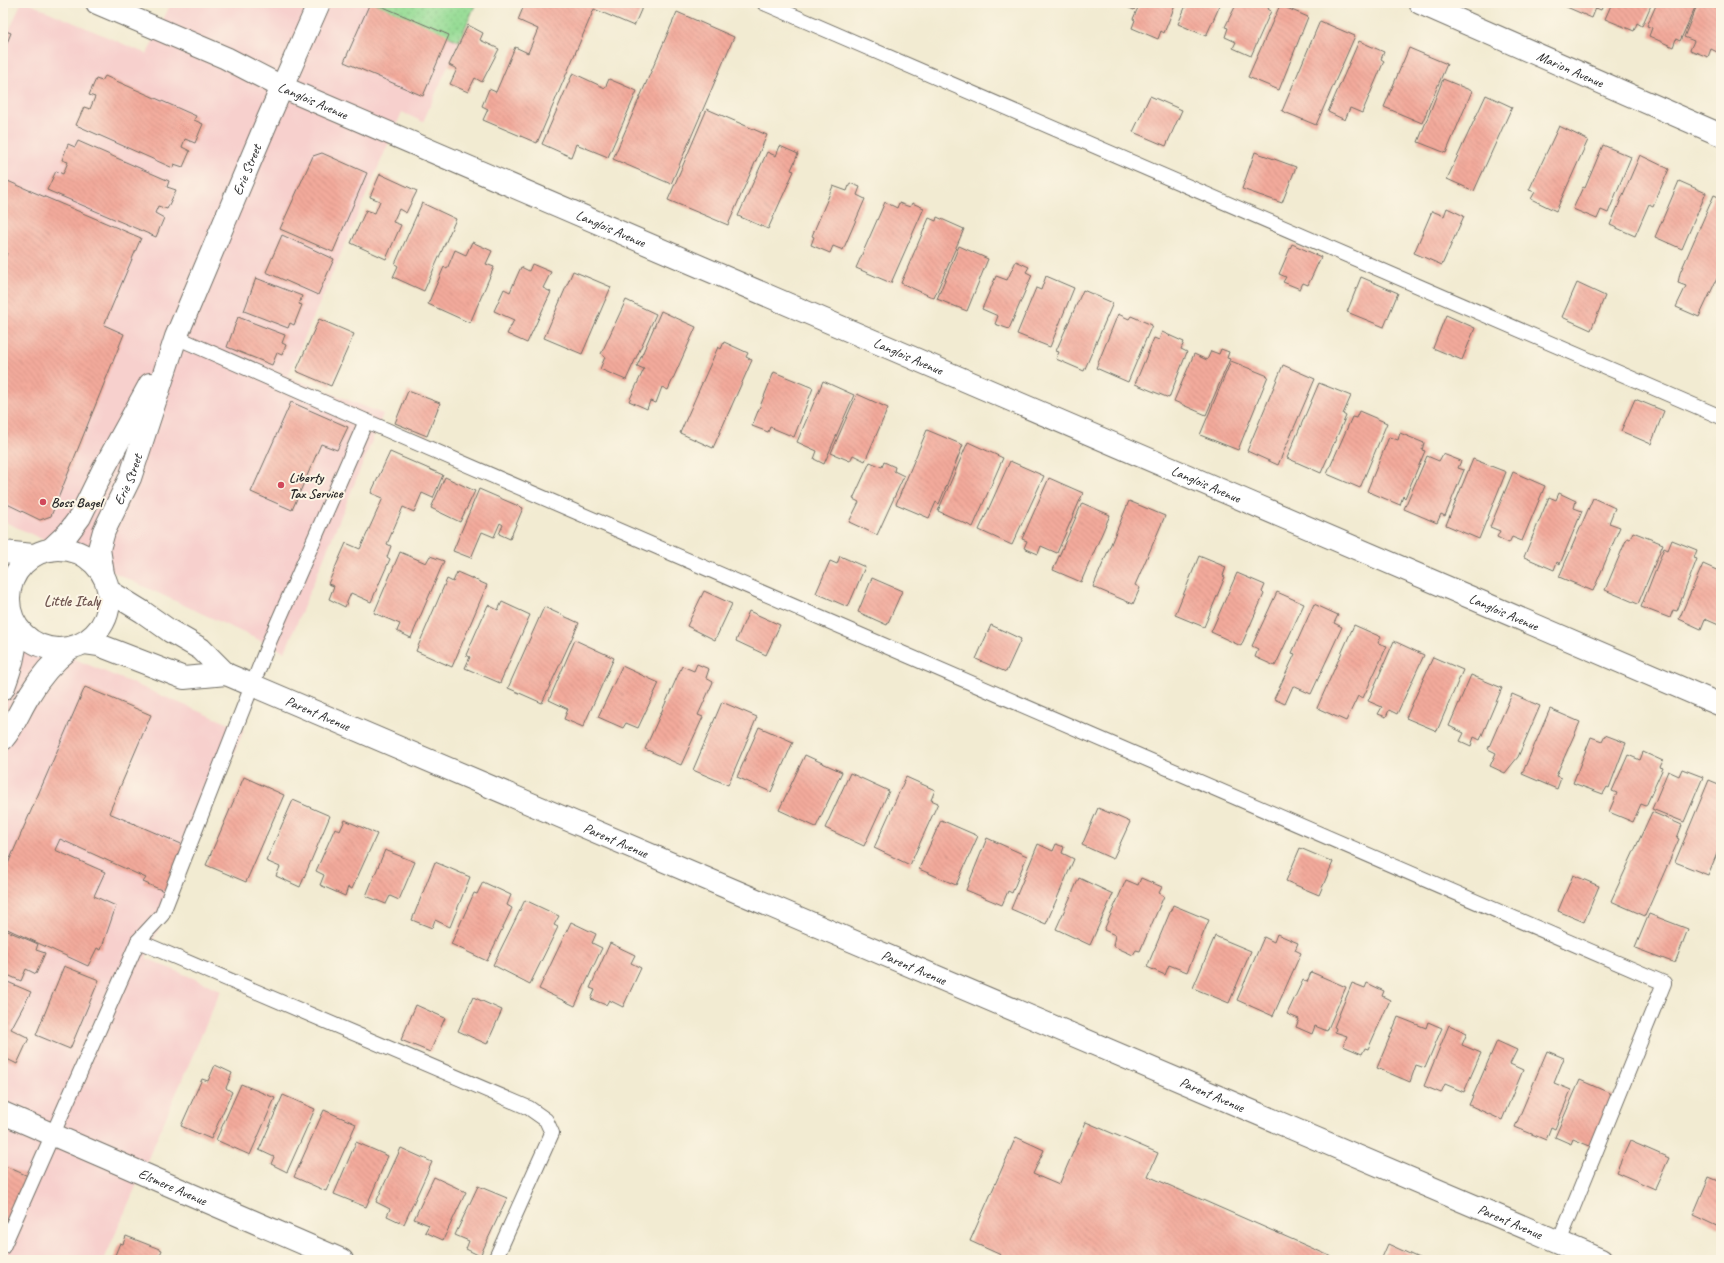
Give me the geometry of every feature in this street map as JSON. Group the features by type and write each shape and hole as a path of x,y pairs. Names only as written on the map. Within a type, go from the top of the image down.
{"street":[{"name":"Langlois Avenue","path":"97,3 226,58 282,87 1721,705"},
{"name":"Erie Street","path":"106,583 99,549 104,531 130,478 176,337 319,3"},
{"name":"Marion Avenue","path":"1420,3 1721,135"},
{"name":"Erie Street","path":"42,552 68,533 80,517 103,470 176,337"},
{"path":"3,552 42,552 59,549 77,552 92,561 106,583 109,609 102,626 55,661 42,676 29,695 12,728 3,739"},
{"path":"3,689 12,665 16,647 8,600 11,582 20,567 42,552"},
{"name":"Parent Avenue","path":"106,583 170,631 201,649 226,674 1601,1260"},
{"path":"10,618 34,644 51,650 77,646"},
{"name":"Parent Avenue","path":"77,646 99,645 184,678 226,674"},
{"name":"Elsmere Avenue","path":"3,1113 342,1260"}],"lane":[{"path":"764,3 1721,417"},
{"path":"176,337 366,421 1664,983 1559,1242"},
{"path":"3,1247 138,941 162,915 270,640 366,421"},
{"path":"138,941 530,1108 546,1120 552,1133 495,1260"}],"shaded area":[{"path":"21,3 28,3 147,54 171,3 476,3 423,122 402,112 288,376 383,414 285,652 3,521 3,45"},
{"path":"3,629 244,730 146,958 221,990 104,1260 3,1260"}],"green space":[{"path":"374,3 476,3 459,41"}],"building":[{"path":"370,3 374,3 449,35 423,96 344,62"},
{"path":"525,3 644,3 634,26 594,9 537,143 483,120 488,109 482,106 489,89 496,92 515,47 528,53 538,29 518,20"},
{"path":"1117,3 1137,3 1134,10"},
{"path":"1140,3 1176,3 1164,33 1161,31 1158,39 1132,28 1135,20 1133,19"},
{"path":"1187,3 1221,3 1206,36 1178,24"},
{"path":"1237,3 1271,3 1268,9 1271,11 1251,56 1233,48 1236,42 1225,37 1228,28 1225,27"},
{"path":"1563,3 1604,3 1601,10 1596,8 1592,18 1562,5"},
{"path":"1612,3 1652,3 1642,26 1637,23 1634,31 1605,19"},
{"path":"1657,3 1697,3 1680,41 1676,39 1673,47 1649,36 1652,28 1647,26"},
{"path":"1698,3 1721,3 1721,54 1711,49 1708,57 1690,50 1694,41 1684,37"},
{"path":"1280,5 1308,17 1279,90 1248,77"},
{"path":"677,12 734,37 671,184 613,159"},
{"path":"1320,21 1355,36 1316,125 1282,111"},
{"path":"468,25 483,33 480,40 499,49 482,82 475,78 468,92 450,84 457,69 449,65"},
{"path":"3,30 11,33 3,53"},
{"path":"1359,41 1384,52 1381,59 1384,61 1362,113 1350,108 1345,120 1328,112"},
{"path":"1409,48 1447,64 1422,123 1384,107"},
{"path":"573,73 605,88 609,79 637,91 608,157 576,144 571,157 542,144"},
{"path":"105,76 196,116 194,120 203,124 195,143 185,139 182,147 190,151 183,167 174,164 173,168 76,125 84,107 90,109 95,97 89,95 96,79 102,81"},
{"path":"1443,79 1472,91 1446,153 1418,142"},
{"path":"1486,95 1512,107 1474,191 1447,179"},
{"path":"1150,96 1182,110 1166,146 1133,132"},
{"path":"707,109 767,135 728,225 668,200"},
{"path":"1559,126 1588,140 1556,211 1531,199 1535,192 1529,190"},
{"path":"78,141 169,181 167,187 176,190 167,209 158,206 155,213 164,218 156,237 47,190 56,171 63,174 68,162 62,160 68,144 75,147"},
{"path":"1603,145 1631,157 1608,213 1601,210 1597,219 1573,209 1583,187 1585,188"},
{"path":"780,146 798,154 791,170 794,171 768,229 738,216 767,152 776,156"},
{"path":"1255,152 1296,167 1282,203 1242,189"},
{"path":"322,153 367,173 333,252 280,229 313,156"},
{"path":"1640,155 1669,169 1653,206 1649,204 1635,236 1610,225"},
{"path":"380,174 417,191 406,213 399,209 393,222 401,225 386,259 351,243 366,210 375,213 380,201 370,197"},
{"path":"3,179 141,238 104,325 124,334 51,516 40,520 3,502 3,263 7,253 3,252"},
{"path":"1679,181 1706,193 1682,249 1655,237"},
{"path":"850,183 860,187 857,195 865,199 843,250 833,246 830,253 811,245 814,237 812,236 833,186 847,191"},
{"path":"1714,195 1721,198 1721,270 1699,317 1676,307 1686,286 1678,283 1680,273"},
{"path":"885,202 897,208 899,203 910,207 912,203 924,208 891,283 856,268"},
{"path":"422,203 456,219 424,291 393,277 398,266 395,264"},
{"path":"1447,208 1464,216 1442,265 1414,253 1432,211 1444,216"},
{"path":"937,217 964,229 934,298 901,283 929,218 936,221"},
{"path":"282,235 334,259 318,295 266,272"},
{"path":"472,242 492,251 486,264 494,267 470,323 428,304 444,267 447,269 455,250 466,255"},
{"path":"1292,244 1321,257 1308,285 1303,283 1300,289 1283,282 1286,277 1279,274"},
{"path":"959,246 988,259 967,311 937,299"},
{"path":"1016,261 1029,267 1026,272 1032,275 1009,329 995,324 998,316 982,309 996,276 1007,280"},
{"path":"532,264 551,272 543,288 551,292 527,343 507,334 514,320 494,311 504,289 510,292 521,267 529,271"},
{"path":"573,271 611,287 582,354 544,338"},
{"path":"1046,276 1074,288 1050,347 1017,334 1036,288 1041,290"},
{"path":"1361,277 1398,293 1384,327 1347,312"},
{"path":"256,278 302,296 299,304 302,305 294,325 290,323 288,328 244,311"},
{"path":"1577,283 1605,296 1591,330 1562,317"},
{"path":"1083,290 1113,303 1084,371 1056,359 1059,352 1056,351"},
{"path":"626,300 656,314 626,380 600,369 605,357 601,354"},
{"path":"661,311 696,327 668,390 662,387 656,403 650,401 647,409 629,401 644,369 637,366"},
{"path":"1118,314 1129,319 1131,316 1152,325 1128,382 1096,368"},
{"path":"1446,315 1475,328 1462,360 1433,348"},
{"path":"238,317 285,335 282,343 286,345 282,355 277,353 272,365 227,347"},
{"path":"319,319 354,334 331,386 296,371"},
{"path":"1162,332 1184,342 1181,349 1187,352 1169,398 1135,384 1154,338 1159,340"},
{"path":"724,342 748,353 746,357 752,360 713,448 680,433 718,347 721,349"},
{"path":"1221,349 1229,352 1227,358 1230,359 1206,415 1174,401 1194,354 1207,360 1211,351 1219,354"},
{"path":"1231,361 1268,376 1238,450 1200,435"},
{"path":"1283,365 1315,379 1278,465 1247,451"},
{"path":"774,372 813,388 794,437 770,427 768,432 752,426"},
{"path":"823,381 854,395 824,464 814,459 817,451 797,442"},
{"path":"1319,383 1351,396 1343,414 1346,416 1321,473 1287,458"},
{"path":"408,391 440,403 427,436 395,423"},
{"path":"857,394 888,408 865,461 853,455 850,461 831,453"},
{"path":"1635,399 1664,411 1651,444 1621,431"},
{"path":"291,402 348,427 337,450 321,444 292,510 251,492"},
{"path":"1359,411 1387,423 1360,488 1327,474 1352,417 1356,418"},
{"path":"927,430 963,445 939,504 936,502 929,518 896,504"},
{"path":"1400,433 1424,443 1422,450 1425,451 1405,498 1403,496 1400,505 1367,491 1389,437 1398,440"},
{"path":"968,442 1003,458 973,527 938,511"},
{"path":"390,452 443,475 433,498 422,493 414,512 403,507 387,544 391,546 387,557 390,559 371,602 351,593 345,607 329,599 334,586 328,584 346,543 360,549 383,498 371,493"},
{"path":"1443,454 1461,461 1458,468 1464,470 1445,516 1441,514 1437,523 1404,509 1427,456 1439,461"},
{"path":"1473,459 1506,472 1479,539 1446,525"},
{"path":"1010,461 1044,476 1012,545 979,530"},
{"path":"870,462 882,467 884,462 895,467 894,471 904,476 877,535 849,522 859,502 853,499"},
{"path":"1513,472 1545,486 1522,541 1512,537 1509,543 1497,537 1500,531 1490,527"},
{"path":"445,477 475,491 460,522 431,508"},
{"path":"1049,478 1083,493 1057,553 1041,546 1038,554 1024,548 1027,541 1022,539"},
{"path":"479,489 523,508 510,539 499,534 503,525 500,523 494,537 482,532 471,558 453,551"},
{"path":"1559,493 1576,501 1574,508 1582,511 1560,564 1557,562 1554,570 1524,557 1549,497 1556,500"},
{"path":"1593,498 1615,508 1609,523 1620,527 1593,591 1559,577"},
{"path":"1129,501 1165,516 1135,585 1140,588 1133,604 1093,587"},
{"path":"1082,503 1110,515 1081,582 1053,570"},
{"path":"1633,532 1663,544 1638,604 1605,590 1627,538 1630,539"},
{"path":"1672,540 1697,550 1694,558 1697,559 1677,611 1673,610 1670,618 1641,607 1664,548 1668,550"},
{"path":"400,552 426,563 430,556 444,561 411,638 397,631 400,624 374,613"},
{"path":"840,556 865,567 848,607 816,593 830,561 837,564"},
{"path":"1199,556 1226,567 1223,576 1225,577 1204,627 1175,615"},
{"path":"1703,564 1721,572 1721,626 1705,619 1701,629 1679,619"},
{"path":"457,572 487,585 452,667 416,651 447,579 453,582"},
{"path":"1237,573 1265,585 1262,592 1264,594 1241,646 1211,632"},
{"path":"872,578 902,591 887,625 858,612"},
{"path":"704,591 732,604 715,640 687,626"},
{"path":"1277,592 1304,604 1275,666 1255,657 1258,649 1252,646"},
{"path":"502,602 530,615 500,683 465,668 470,657 466,655 488,605 498,610"},
{"path":"1314,604 1338,615 1334,623 1342,627 1311,694 1293,686 1285,704 1274,699 1295,654 1292,653"},
{"path":"544,607 579,623 542,703 508,688"},
{"path":"749,611 780,625 766,655 736,641"},
{"path":"991,625 1021,639 1006,672 976,659"},
{"path":"1354,625 1381,637 1378,643 1387,646 1363,698 1358,696 1346,721 1317,708"},
{"path":"575,640 614,658 583,727 564,719 568,709 549,700"},
{"path":"1394,641 1424,655 1397,714 1389,710 1386,717 1378,714 1382,707 1368,701"},
{"path":"1433,657 1463,670 1437,731 1406,718"},
{"path":"697,664 709,669 706,678 713,682 698,715 703,717 681,765 645,749 682,666 694,671"},
{"path":"622,666 659,683 638,728 626,723 623,728 598,717"},
{"path":"1471,675 1502,688 1480,740 1474,737 1471,746 1460,741 1464,733 1449,726"},
{"path":"85,687 151,715 109,813 186,846 166,892 143,882 146,878 60,839 55,850 105,872 94,896 116,906 101,950 97,948 88,966 3,927 3,875"},
{"path":"1512,694 1540,706 1518,757 1505,773 1490,766 1496,753 1488,749"},
{"path":"722,702 757,717 728,785 693,770"},
{"path":"1550,709 1580,722 1556,776 1561,778 1557,789 1522,774"},
{"path":"759,727 793,742 771,792 737,777"},
{"path":"1605,735 1626,743 1609,788 1607,787 1603,794 1573,783 1591,737 1602,741"},
{"path":"1643,752 1663,761 1660,767 1663,768 1646,806 1641,804 1633,822 1609,812 1617,793 1612,791 1628,755 1640,760"},
{"path":"805,755 842,772 816,827 779,810"},
{"path":"1682,769 1703,777 1684,822 1652,809 1668,771 1679,776"},
{"path":"850,773 889,791 864,846 825,828"},
{"path":"244,777 284,795 246,882 206,865"},
{"path":"906,777 935,790 931,800 938,803 910,865 874,848"},
{"path":"1709,780 1721,785 1721,844 1708,875 1675,862"},
{"path":"293,800 330,816 300,887 276,876 280,867 266,861"},
{"path":"1098,808 1130,822 1113,859 1082,845"},
{"path":"1652,812 1682,825 1677,838 1679,839 1645,916 1611,901"},
{"path":"345,820 377,834 352,889 348,887 345,896 320,885 324,875 316,871 335,828 340,831"},
{"path":"941,820 978,836 956,885 919,869"},
{"path":"987,838 1027,856 1012,893 1008,891 1002,905 966,890"},
{"path":"1038,844 1053,851 1056,844 1064,847 1062,853 1074,859 1046,924 1011,909"},
{"path":"1300,848 1333,862 1319,895 1286,881"},
{"path":"385,850 415,862 399,900 390,896 386,904 366,896"},
{"path":"435,862 470,877 450,927 435,920 432,928 412,920"},
{"path":"1573,875 1599,886 1584,922 1558,911"},
{"path":"1079,878 1113,894 1090,945 1056,929"},
{"path":"1141,878 1162,887 1159,893 1164,896 1140,951 1136,950 1133,955 1113,946 1115,935 1104,930 1126,880 1138,885"},
{"path":"483,882 511,895 507,905 512,908 487,961 451,944 474,893 477,894"},
{"path":"525,900 559,916 554,925 558,927 530,984 493,965"},
{"path":"1173,905 1209,920 1187,972 1169,965 1165,975 1147,967"},
{"path":"1649,914 1688,929 1675,963 1635,948"},
{"path":"571,922 596,934 592,943 602,948 575,1006 539,989"},
{"path":"3,929 38,944 36,950 45,953 36,974 26,969 21,981 3,973"},
{"path":"1277,934 1298,943 1295,950 1301,953 1273,1016 1237,1000 1264,937 1274,942"},
{"path":"1215,936 1251,951 1229,1003 1193,988"},
{"path":"610,943 635,955 631,963 641,968 623,1007 609,1000 606,1005 591,999 595,990 590,988"},
{"path":"64,966 99,980 70,1049 36,1035"},
{"path":"1311,972 1346,987 1327,1031 1315,1026 1312,1034 1296,1027 1299,1019 1287,1014 1303,980 1307,982"},
{"path":"3,980 31,992 11,1029 29,1038 17,1064 3,1057"},
{"path":"1352,983 1365,988 1367,983 1384,991 1382,996 1390,1000 1368,1049 1365,1048 1362,1054 1343,1046 1347,1036 1335,1032 1336,1028 1334,1027"},
{"path":"473,997 502,1010 487,1044 458,1031"},
{"path":"416,1005 445,1018 430,1052 401,1040"},
{"path":"1398,1017 1426,1028 1428,1022 1442,1028 1425,1068 1416,1065 1410,1082 1377,1068"},
{"path":"1449,1025 1467,1033 1462,1045 1481,1053 1464,1092 1445,1084 1441,1093 1424,1086"},
{"path":"1497,1041 1517,1050 1510,1064 1523,1070 1502,1120 1469,1105"},
{"path":"1547,1051 1564,1058 1554,1083 1571,1090 1555,1129 1551,1127 1546,1140 1515,1127"},
{"path":"215,1065 232,1073 226,1088 232,1092 211,1139 181,1126 202,1079 208,1081"},
{"path":"1580,1080 1614,1095 1592,1147 1573,1139 1571,1144 1555,1137"},
{"path":"241,1084 275,1098 250,1155 216,1140"},
{"path":"283,1095 315,1109 287,1172 271,1164 274,1157 259,1150"},
{"path":"324,1110 356,1124 326,1191 294,1177"},
{"path":"1086,1122 1158,1153 1148,1176 1339,1260 999,1260 1001,1255 970,1241 1016,1137 1044,1150 1033,1174 1059,1185"},
{"path":"1630,1141 1669,1158 1655,1189 1616,1172"},
{"path":"356,1142 388,1156 366,1207 334,1194"},
{"path":"401,1148 432,1162 404,1224 387,1216 390,1209 376,1202"},
{"path":"3,1165 28,1176 3,1232"},
{"path":"434,1177 466,1192 443,1240 425,1232 429,1225 414,1219"},
{"path":"1709,1177 1721,1182 1721,1228 1693,1215"},
{"path":"478,1186 507,1198 480,1256 466,1249 469,1241 455,1235"},
{"path":"126,1236 162,1250 158,1260 113,1260 120,1243 123,1244"},
{"path":"1388,1244 1423,1260 1381,1260"}],"place":[{"name":"Liberty Tax Service","path":"281,485"},
{"name":"Boss Bagel","path":"43,502"}],"district":[{"name":"Little Italy","path":"72,601"}]}
